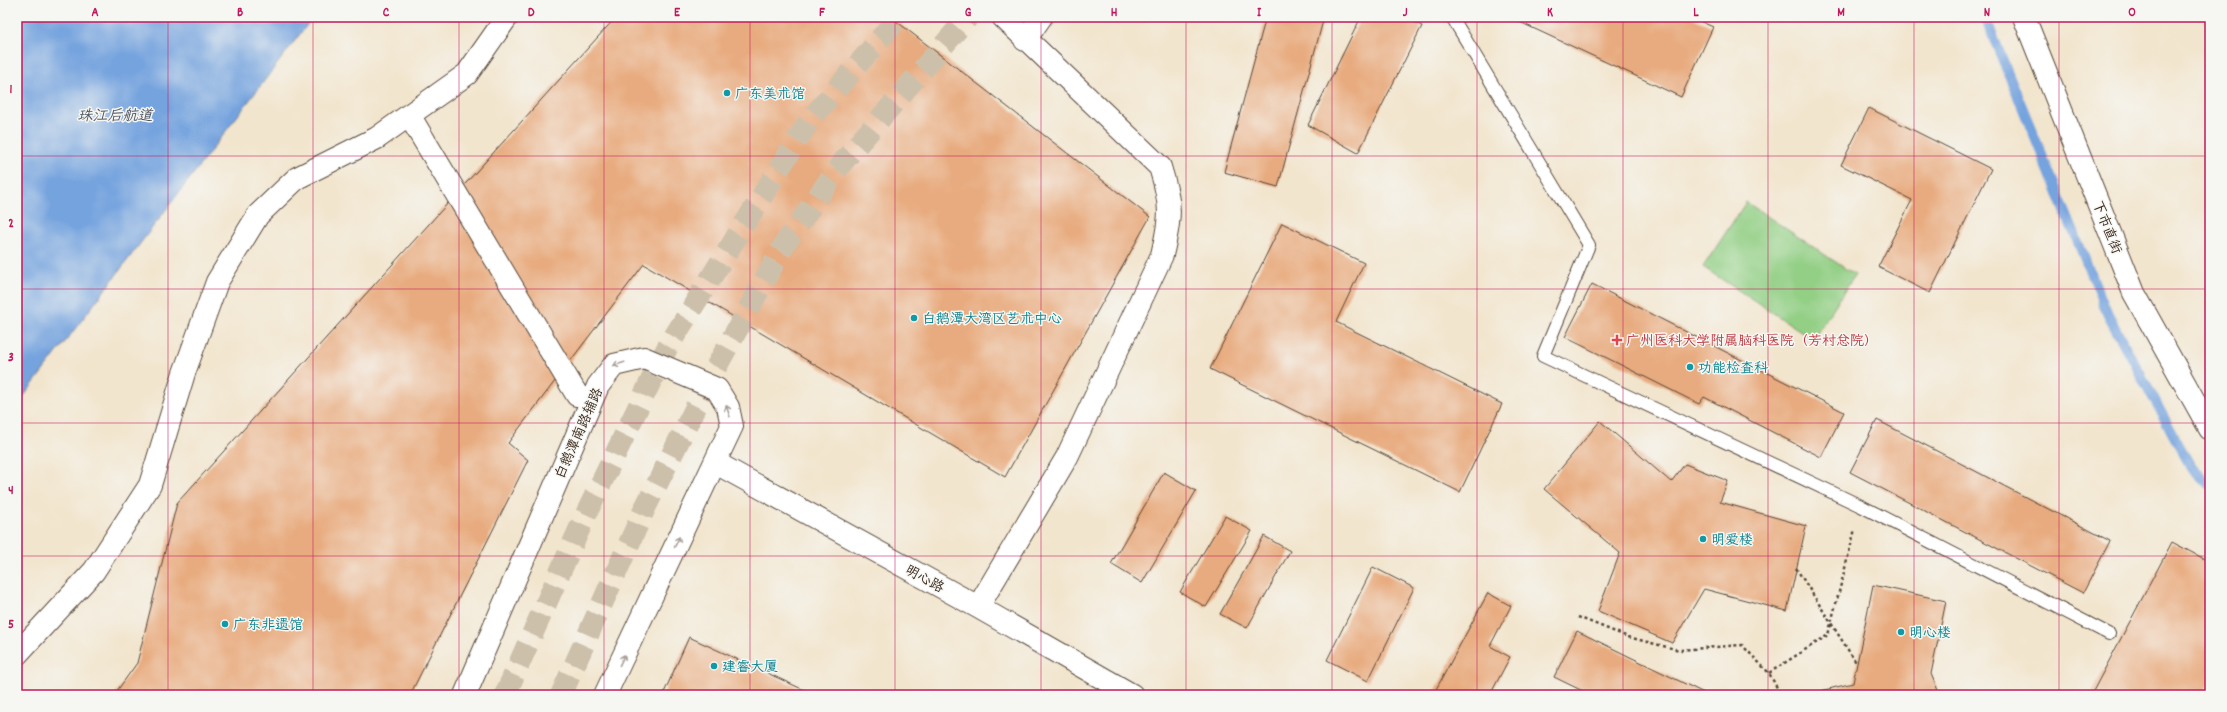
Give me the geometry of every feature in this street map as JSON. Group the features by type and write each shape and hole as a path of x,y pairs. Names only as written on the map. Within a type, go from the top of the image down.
{"street":[{"path":"17,654 94,571 150,485 184,372 217,282 258,215 297,178 377,138 467,74 507,17"},
{"path":"978,607 1067,457 1162,255 1170,222 1168,193 1160,167 1025,40 1003,17"},
{"path":"1025,40 1041,17"},
{"name":"下市直街","path":"2024,17 2134,293 2210,429"},
{"path":"409,115 578,396"},
{"name":"白鹅潭南路辅路","path":"465,695 598,386 614,365 644,358 717,389 728,407 732,426 605,695"},
{"name":"明心路","path":"716,462 978,607 1132,695"}],"lane":[{"path":"1452,17 1589,245 1543,356 1861,506 2109,634"}],"path":[{"path":"1770,673 1828,634 1861,506"},
{"path":"1796,568 1857,664"},
{"path":"1578,617 1628,637 1679,650 1742,645 1770,673 1781,695"}],"green space":[{"path":"1746,202 1855,275 1813,339 1703,267"}],"water":[{"name":"珠江后航道","path":"17,17 313,17 17,405"}],"building":[{"name":"白鹅潭大湾区艺术中心","path":"616,17 891,17 1150,217 1005,477 644,264 508,443 528,460 410,695 114,695 137,663 177,503"},
{"path":"1266,17 1324,17 1278,187 1224,172"},
{"path":"1361,17 1404,17 1422,26 1358,153 1308,125"},
{"path":"1509,17 1691,17 1713,27 1681,97"},
{"path":"1869,108 1991,169 1930,293 1878,267 1912,200 1841,165"},
{"path":"1282,223 1364,263 1336,322 1502,404 1460,492 1210,369"},
{"name":"功能检查科","path":"1592,284 1844,412 1821,457 1704,397 1699,404 1565,337"},
{"path":"1877,420 2110,541 2083,593 1850,472"},
{"name":"明爱楼","path":"1600,421 1671,482 1685,464 1728,481 1720,502 1806,526 1787,611 1704,589 1672,643 1598,611 1620,553 1544,489"},
{"path":"1164,472 1196,491 1142,583 1111,564"},
{"path":"1225,516 1252,531 1206,607 1180,592"},
{"path":"1264,536 1290,551 1247,628 1220,614"},
{"path":"2172,542 2210,562 2210,682 2203,695 2091,695"},
{"path":"1373,567 1414,588 1368,681 1327,660"},
{"name":"明心楼","path":"1873,585 1946,601 1931,674 1940,695 1804,695 1853,683"},
{"path":"1488,593 1511,606 1490,646 1510,657 1490,695 1433,695"},
{"path":"1577,631 1708,695 1591,695 1554,677"},
{"name":"建睿大厦","path":"689,637 815,695 663,695"}],"waterway":[{"path":"1985,17 2108,315 2191,467 2210,485"}],"tunnel":[{"path":"505,695 587,512 667,348 809,121 899,17"},
{"path":"561,695 645,508 714,371 784,245 841,164 968,17"}],"place":[{"name":"广东美术馆","path":"727,93"},
{"name":"白鹅潭大湾区艺术中心","path":"914,318"},
{"name":"广州医科大学附属脑科医院（芳村总院）","path":"1617,340"},
{"name":"功能检查科","path":"1690,367"},
{"name":"明爱楼","path":"1703,539"},
{"name":"广东非遗馆","path":"225,624"},
{"name":"明心楼","path":"1901,632"},
{"name":"建睿大厦","path":"714,666"}]}
